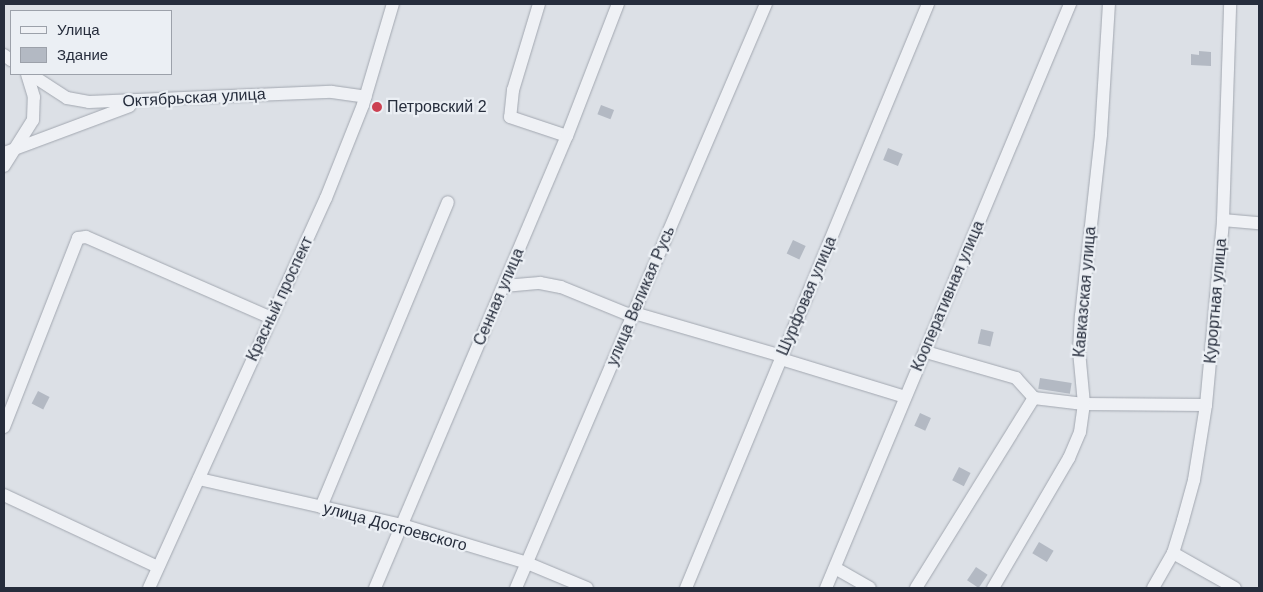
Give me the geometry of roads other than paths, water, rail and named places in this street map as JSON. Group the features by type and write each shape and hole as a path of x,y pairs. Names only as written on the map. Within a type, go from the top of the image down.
{"street":[{"name":"Красный проспект","path":"149,588 326,198 366,97 393,4"},
{"path":"539,4 513,90 510,117 567,136"},
{"name":"Сенная улица","path":"375,588 567,136 618,4"},
{"name":"улица Великая Русь","path":"516,588 766,4"},
{"name":"Шурфовая улица","path":"686,588 928,4"},
{"name":"Кооперативная улица","path":"826,588 1070,4"},
{"name":"Кавказская улица","path":"993,588 1069,458 1080,432 1084,404 1079,351 1081,316 1101,134 1109,4"},
{"name":"Курортная улица","path":"1153,588 1172,553 1194,480 1206,405 1223,220 1230,4"},
{"path":"4,166 9,150 28,131 35,108 29,75"},
{"name":"Октябрьская улица","path":"31,75 57,92 77,101 141,102 332,92 366,97"},
{"path":"9,150 141,102"},
{"path":"321,507 448,202"},
{"path":"1223,220 1259,223"},
{"path":"4,427 78,238 86,237 271,318"},
{"path":"504,286 540,284 562,287 633,314 782,357 905,397"},
{"path":"926,352 1016,378 1029,389 1034,398"},
{"path":"1034,398 1084,404 1206,405"},
{"path":"916,588 1034,398"},
{"name":"улица Достоевского","path":"199,479 402,525 527,563 587,588"},
{"path":"4,495 158,567"},
{"path":"1172,553 1235,588"},
{"path":"835,568 870,588"}],"place":[{"name":"Петровский 2","path":"377,107"}]}
